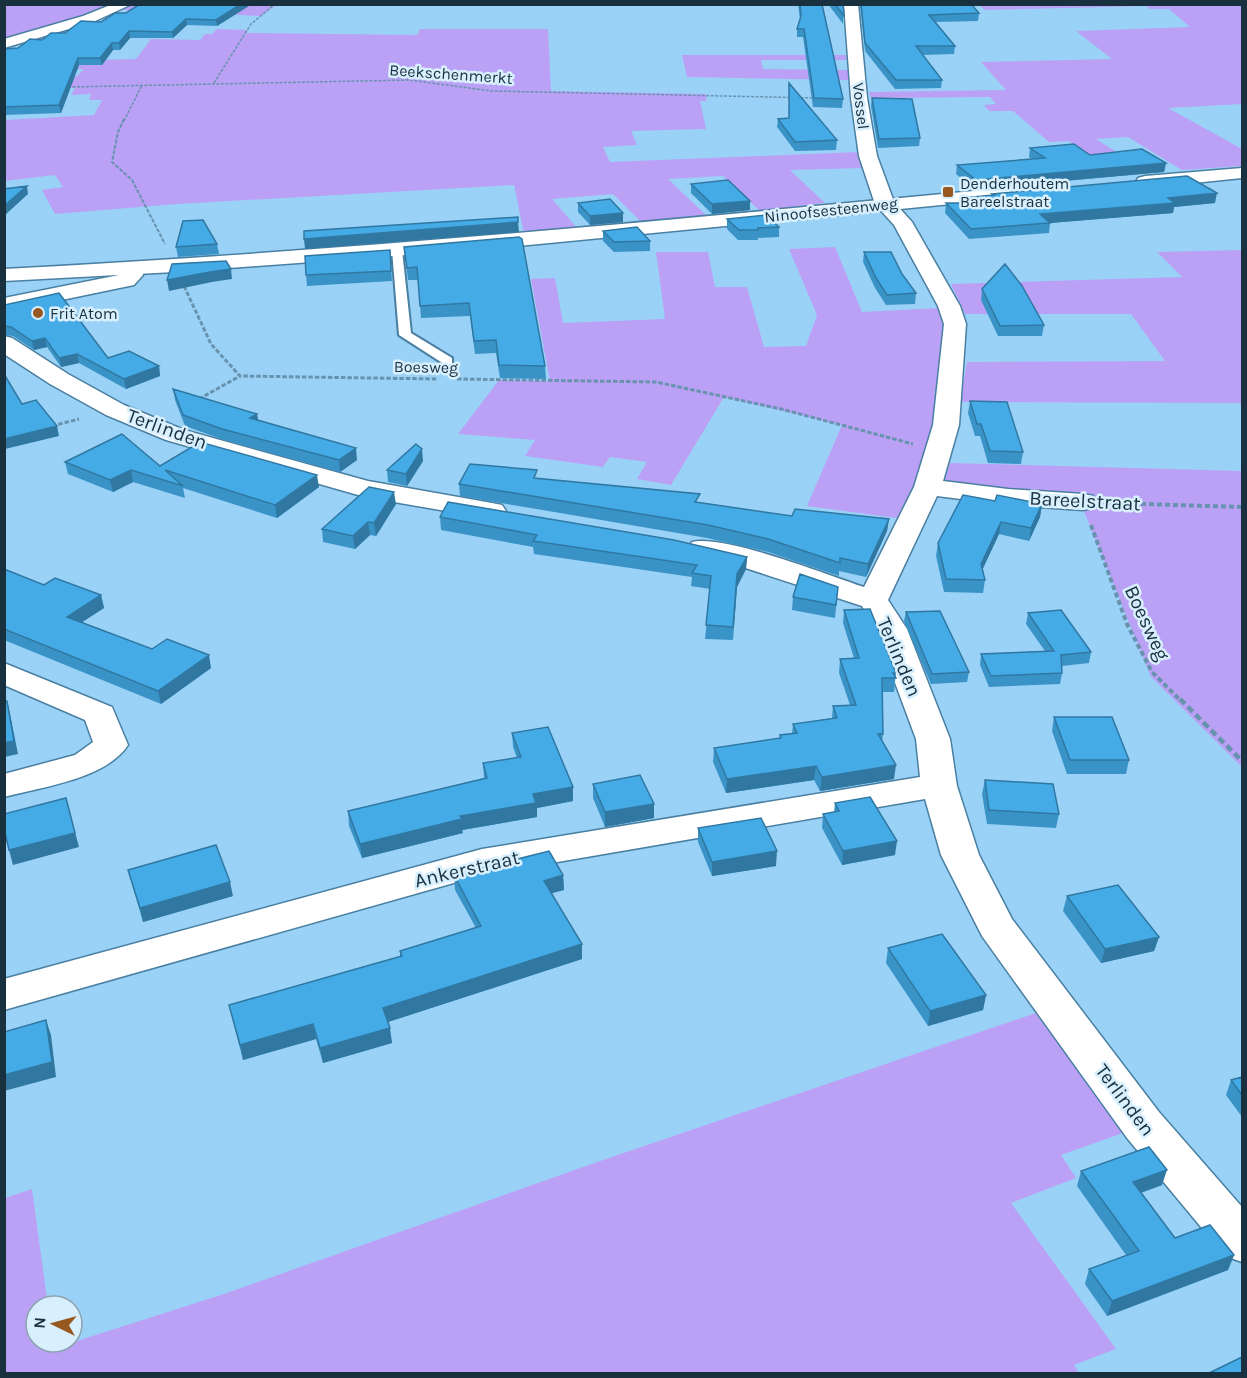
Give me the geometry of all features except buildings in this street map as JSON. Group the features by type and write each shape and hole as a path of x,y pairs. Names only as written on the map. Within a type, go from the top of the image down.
{"street":[{"path":"4,44 88,19 126,4"},
{"name":"Vossel","path":"851,4 859,99 868,156 885,204"},
{"path":"1123,183 1242,173"},
{"name":"Ninoofsesteenweg","path":"4,275 175,266 488,243 1052,190"},
{"path":"873,600 928,487 946,425 955,324 949,306 902,222 885,204"},
{"path":"4,305 126,280 132,274 133,268"},
{"name":"Terlinden","path":"4,344 59,379 115,410 175,435 365,489 518,516"},
{"name":"Bareelstraat","path":"928,487 1008,497 1083,502"},
{"name":"Terlinden","path":"676,544 733,554 873,600 891,628 933,739 939,786 960,855 996,926 1143,1125 1242,1241"},
{"path":"4,673 100,714 111,745 87,764 4,786"},
{"name":"Ankerstraat","path":"4,995 482,862 939,786"}],"lane":[{"path":"397,250 405,335 448,361"}],"path":[{"path":"214,83 251,24 275,4"},
{"name":"Beekschenmerkt","path":"66,87 409,80 492,91 859,99"},
{"path":"142,85 118,132 112,162 132,180 211,344 240,376 199,400"},
{"name":"Boesweg","path":"240,376 442,379"},
{"name":"Boesweg","path":"454,379 656,382 782,409 938,451"},
{"path":"49,427 115,410"},
{"name":"Boesweg","path":"1083,502 1127,624 1152,672 1242,761"},
{"name":"Bareelstraat","path":"1083,502 1242,507"}],"shaded area":[{"path":"135,4 276,5 261,16 122,10"},
{"path":"5,5 119,5 5,41"},
{"path":"979,5 1242,5 1242,104 1168,108 1242,149 1242,166 1182,170 1128,137 1096,139 1149,173 1120,176 1069,141 1049,142 1013,111 989,111 984,105 996,104 990,97 871,98 869,92 1006,90 981,62 1112,59 1076,31 1190,27 1169,9 1150,9 1146,6 985,10"},
{"path":"217,29 248,30 246,33 417,35 420,29 548,29 551,91 706,94 706,101 700,101 706,129 631,131 637,145 603,147 610,162 859,152 863,168 790,170 825,203 760,211 723,176 668,179 707,216 641,222 613,194 552,199 578,229 524,234 514,185 177,204 55,214 42,190 63,187 55,175 5,181 5,120 94,115 102,100 89,100 91,94 71,95 75,88 4,90 53,76 77,76 84,69 42,69 94,60 136,59 151,39 200,40 205,34 212,34"},
{"path":"682,55 846,55 847,60 761,60 763,69 848,70 848,80 687,77"},
{"path":"835,247 862,312 939,308 945,339 946,359 943,382 933,430 904,519 807,506 842,425 724,397 671,485 637,479 647,462 610,457 603,467 525,456 535,440 458,434 499,380 550,381 531,279 555,278 563,323 665,319 656,252 708,252 715,287 747,287 764,347 806,346 817,315 789,249"},
{"path":"1242,250 1242,406 1240,403 960,402 967,362 1165,361 1131,314 965,314 951,284 1182,277 1157,252"},
{"path":"950,463 1242,471 1242,767 1151,677 1079,499 943,485"},
{"path":"1036,1013 1123,1133 1061,1155 1076,1178 1011,1203 1116,1349 1074,1365 1079,1373 5,1373 5,1198 32,1189 46,1294 24,1294 24,1354 84,1354 84,1339 224,1294 603,1160"}],"place":[{"name":"Denderhoutem Bareelstraat","path":"948,192"},
{"name":"Frit Atom","path":"38,313"}]}
